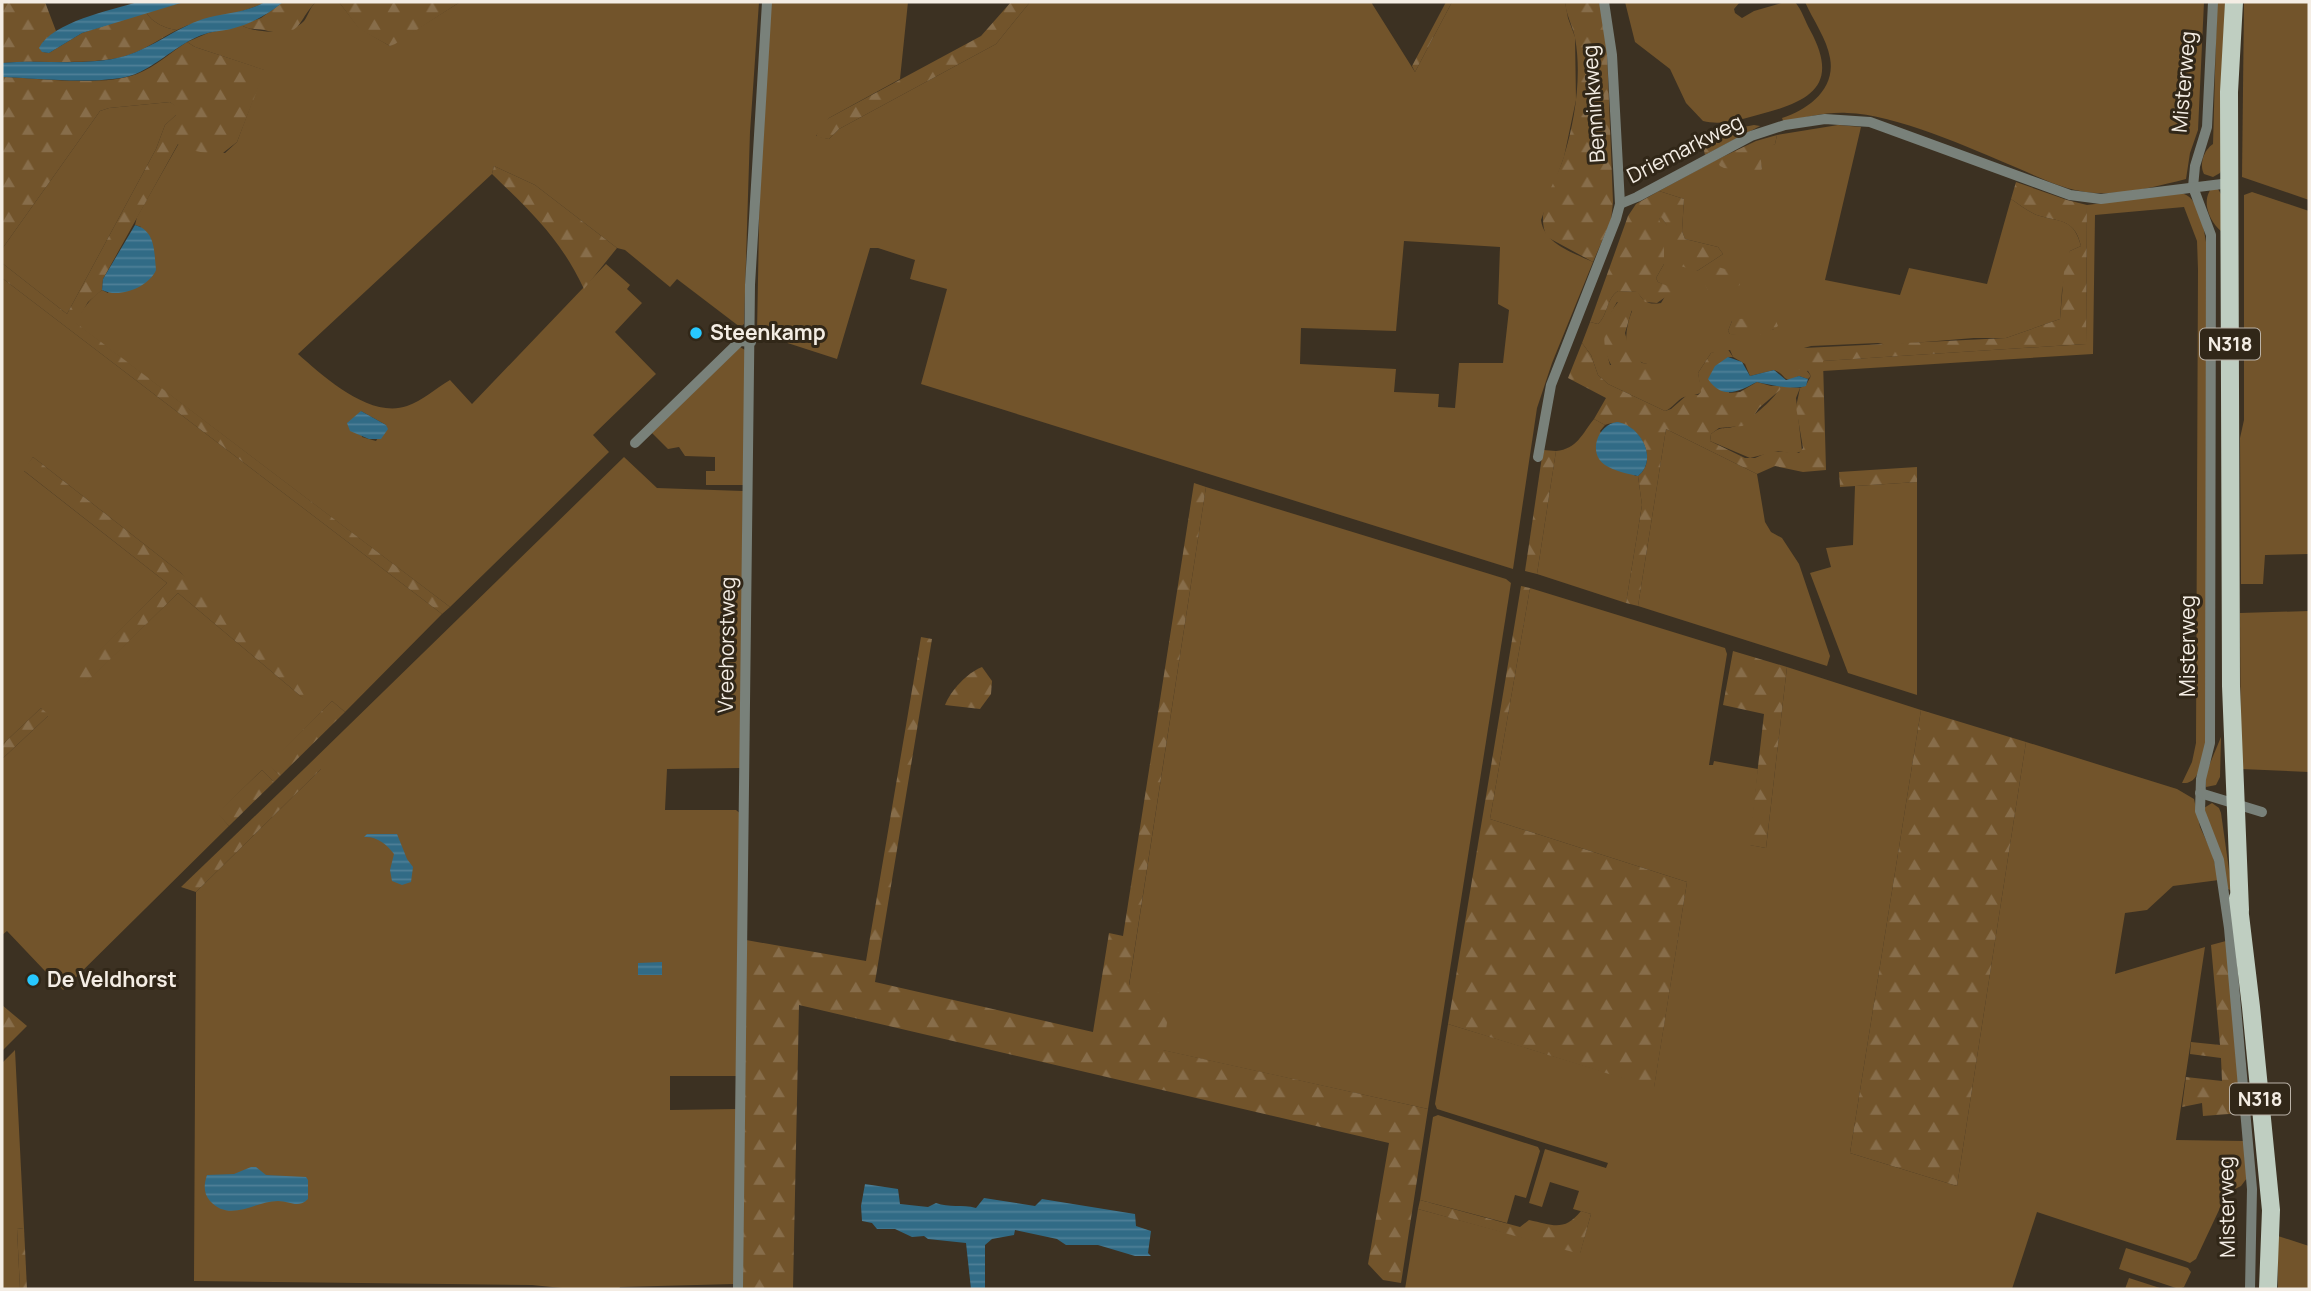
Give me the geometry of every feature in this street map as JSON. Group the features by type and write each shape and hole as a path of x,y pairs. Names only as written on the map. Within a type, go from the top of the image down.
{"main road":[{"name":"Misterweg","path":"2234,2 2229,92 2230,802 2271,1210 2268,1289"}],"street":[{"name":"Vreehorstweg","path":"738,1289 750,285 767,2"},
{"name":"Benninkweg","path":"1604,2 1612,55 1620,204"},
{"name":"Misterweg","path":"2213,2 2207,127 2195,166 2193,187 2211,235 2210,743 2200,793 2204,824 2219,860 2229,928 2252,1189 2250,1289"},
{"name":"Driemarkweg","path":"1538,457 1551,385 1620,204 1751,136 1785,125 1825,119 1870,122 2070,195 2101,199 2230,183"},
{"path":"635,443 740,341 751,342"},
{"path":"2200,793 2262,812"}],"green space":[{"path":"2,2 45,2 56,31 43,42 43,52 49,53 82,33 146,12 159,24 177,30 129,55 107,60 2,63"},
{"path":"184,2 265,2 244,11 177,30 159,24 146,12"},
{"path":"283,2 316,2 298,26 288,32 251,29 241,25 261,18"},
{"path":"339,2 359,28 390,46 460,2 759,2 750,132 744,324 740,327 677,279 670,287 625,250 617,248 535,185 494,166 492,174 298,354 334,384 378,407 407,406 450,380 472,404 606,264 630,285 627,289 642,303 615,332 656,374 593,435 609,452 450,607 75,323 93,297 102,290 108,293 141,227 135,225 137,217 179,143 225,153 237,142 264,70 187,42 208,33 241,25 274,32 291,29 304,21 314,4","holes":["361,411 386,425 376,441 362,437"]},
{"path":"339,2 460,2 390,46 359,29"},
{"path":"770,2 908,2 900,79 829,118 816,136 829,139 839,129 996,44 1030,2 1371,2 1415,72 1452,2 1565,2 1575,37 1576,100 1564,157 1541,220 1543,228 1554,241 1593,262 1552,363 1537,408 1513,569 921,384 947,289 910,279 915,260 878,248 870,248 837,359 757,333 760,170","holes":["1404,241 1500,247 1498,304 1509,310 1503,363 1459,363 1455,408 1438,407 1439,394 1394,392 1396,369 1300,364 1301,328 1396,331"]},
{"path":"1011,2 1030,2 996,44 839,129 829,139 816,137 820,126 829,118 981,36"},
{"path":"1446,2 1452,2 1415,72 1412,66"},
{"path":"1565,2 1598,2 1603,9 1606,27 1613,202 1611,220 1593,262 1547,237 1544,227 1545,207 1564,156 1576,98 1577,52"},
{"path":"1625,2 1740,2 1734,9 1742,18 1754,11 1785,2 1795,2 1819,49 1821,77 1815,88 1806,96 1779,109 1732,121 1703,121 1686,103 1670,69 1635,42"},
{"path":"1805,2 2204,2 2198,130 2190,153 2186,179 2134,191 2093,193 2055,184 1955,142 1887,119 1839,113 1815,115 1784,123 1782,118 1801,110 1818,97 1829,79 1831,69 1826,44"},
{"path":"2217,2 2225,2 2222,168 2220,173 2213,177 2204,174 2202,162 2205,153 2213,144"},
{"path":"2244,2 2309,2 2309,200 2242,177"},
{"path":"187,42 265,70 237,142 219,156 191,150 178,144 103,279 102,290 88,302 76,323 450,607 442,614 2,278 2,263 67,314 156,149 165,125 176,115 176,107 170,102 100,111 2,249 2,77 89,81 123,78 150,67"},
{"path":"170,102 176,106 176,115 165,125 156,149 67,314 2,263 2,249 100,111"},
{"path":"1838,125 1861,127 1825,280 1900,295 1909,268 1987,284 2011,199 2036,215 2066,223 2078,237 2081,246 2070,251 2060,319 2006,338 1888,345 1878,343 1811,346 1804,348 1807,371 1811,376 1808,379 1799,376 1787,379 1774,370 1750,376 1745,364 1733,357 1730,350 1711,353 1698,373 1702,392 1684,397 1665,411 1608,384 1598,375 1591,355 1582,343 1590,322 1598,324 1611,298 1618,291 1638,292 1647,302 1661,303 1670,288 1656,278 1664,264 1659,219 1661,216 1697,271 1723,254 1718,247 1685,239 1682,231 1684,199 1659,191 1716,160 1762,169 1759,153 1775,144 1777,135","holes":["1617,302 1632,311 1626,337 1630,352 1635,358 1652,365 1610,365 1606,333 1609,318","1732,321 1774,329 1754,335 1730,334 1728,331"]},
{"path":"1760,126 1705,155 1702,135"},
{"path":"1777,135 1775,144 1760,153 1760,171 1724,168 1716,160 1756,141"},
{"path":"494,166 535,185 617,248 584,289 555,240 492,174"},
{"path":"2016,182 2087,205 2086,344 1823,361 1826,470 1803,472 1775,466 1757,474 1666,429 1638,606 1626,603 1642,505 1638,476 1645,468 1646,449 1635,431 1626,425 1605,425 1594,419 1606,398 1568,378 1582,343 1591,355 1598,375 1608,384 1665,411 1687,395 1698,395 1701,392 1698,373 1711,353 1727,348 1733,357 1728,357 1729,393 1740,392 1757,382 1781,386 1780,390 1759,408 1749,423 1719,428 1711,434 1710,441 1745,458 1755,458 1771,451 1799,453 1803,448 1796,407 1800,388 1806,385 1811,376 1808,371 1796,369 1793,362 1804,348 2006,338 2060,319 2065,260 2070,251 2081,246 2071,227 2061,221 2036,215 2011,199"},
{"path":"2211,189 2218,189 2221,194 2221,231 2208,212 2207,200"},
{"path":"1659,191 1684,199 1682,231 1685,239 1718,247 1723,254 1697,271 1677,265 1667,227 1661,217 1659,219 1664,233 1664,264 1656,278 1658,282 1670,287 1671,293 1657,303 1645,302 1637,292 1618,291 1611,298 1598,324 1590,322 1628,216 1636,204"},
{"path":"2252,192 2309,211 2309,554 2265,555 2263,584 2241,584 2240,438 2244,420 2244,195"},
{"path":"2180,193 2187,195 2197,207 2207,247 2206,747 2196,776 2188,783 2182,783 2192,762 2196,743 2198,269 2197,241 2184,207 2095,215 2093,354 1823,371 1822,361 2086,344 2087,205"},
{"path":"1718,267 1732,271 1740,285 1730,290 1708,290 1704,281 1705,275"},
{"path":"2,278 442,614 345,712 332,701 269,764 280,776 274,782 262,770 218,813 229,826 63,990 7,931 2,935 2,759 48,716 41,708 2,745","holes":["33,457 181,573 303,698 178,593 78,690 69,681 167,583 24,471"]},
{"path":"1621,299 1626,299 1633,306 1625,333 1630,352 1642,363 1669,366 1675,377 1670,381 1653,386 1634,384 1612,367 1604,340 1611,311"},
{"path":"1770,318 1776,321 1778,326 1761,334 1736,335 1728,331 1732,321 1737,319"},
{"path":"740,347 745,350 744,485 706,485 706,471 715,471 715,457 685,456 679,447 668,449 652,433"},
{"path":"1781,386 1800,388 1796,398 1802,451 1794,454 1778,451 1750,458 1710,441 1711,434 1715,431 1741,424 1754,414"},
{"path":"1594,419 1605,425 1600,431 1635,476 1638,476 1642,505 1626,603 1537,574 1556,451 1574,444"},
{"path":"1666,429 1757,474 1765,522 1771,532 1782,538 1799,564 1830,656 1827,666 1638,606"},
{"path":"1543,450 1556,451 1537,574 1525,571"},
{"path":"33,457 181,573 315,687 303,698 178,593 78,691 68,681 167,583 23,470"},
{"path":"624,457 657,488 743,491 741,768 667,769 665,810 736,810 741,814 737,1076 670,1076 670,1110 737,1109 735,1284 572,1289 532,1285 194,1281 196,892 321,769 305,768"},
{"path":"1917,467 1917,482 1840,487 1839,472"},
{"path":"1917,482 1917,695 1848,673 1810,573 1831,567 1826,548 1853,545 1855,486"},
{"path":"1194,483 1206,487 1129,985 1171,996 1163,1050 1428,1109 1401,1283 1383,1280 1368,1264 1389,1143 799,1005 793,1289 742,1289 746,940 866,961 921,637 932,639 875,982 1093,1032 1109,933 1123,936"},
{"path":"1206,487 1506,579 1511,583 1428,1109 1162,1050 1129,986"},
{"path":"1521,586 1530,588 1490,819 1687,882 1654,1088 1448,1024"},
{"path":"1530,588 1725,648 1727,654 1709,765 1713,765 1714,761 1758,769 1750,845 1766,848 1787,667 1921,710 1850,1153 1957,1186 2026,742 2177,789 2194,799 2200,827 2212,853 2219,880 2173,886 2147,910 2125,913 2115,974 2205,947 2176,1140 2245,1141 2247,1178 2241,1186 2227,1193 2196,1259 2190,1263 2037,1212 2012,1289 1405,1289 1418,1209 1580,1253 1591,1214 1573,1209 1579,1191 1550,1182 1542,1207 1529,1203 1545,1149 1606,1168 1608,1163 1437,1109 1435,1104 1448,1024 1654,1087 1687,882 1490,819"},
{"path":"2309,611 2309,772 2241,769 2240,613"},
{"path":"1733,651 1787,667 1766,848 1749,845 1764,714 1723,705"},
{"path":"982,667 992,681 991,694 980,709 945,705 960,683"},
{"path":"332,701 345,712 280,776 268,764"},
{"path":"41,708 49,715 2,759 2,745"},
{"path":"1921,710 2026,742 1957,1186 1850,1153"},
{"path":"2221,737 2220,777 2216,785 2206,787 2206,773"},
{"path":"305,768 322,768 196,892 181,887"},
{"path":"262,770 274,782 229,826 217,813"},
{"path":"2212,803 2221,813 2232,891 2228,889 2204,808"},
{"path":"2226,941 2242,1113 2203,1116 2202,1103 2182,1107 2186,1077 2222,1081 2221,1058 2190,1054 2191,1042 2220,1045 2211,945"},
{"path":"2,1005 27,1026 2,1051"},
{"path":"15,1050 24,1228 17,1229 20,1289 2,1289 2,1063"},
{"path":"1438,1115 1538,1147 1540,1151 1526,1198 1515,1195 1507,1223 1420,1200 1433,1117"},
{"path":"1420,1200 1520,1227 1529,1220 1558,1225 1569,1222 1581,1211 1591,1214 1580,1254 1418,1209"},
{"path":"24,1228 27,1289 20,1289 17,1229"},
{"path":"2278,1236 2309,1246 2309,1289 2278,1289"},
{"path":"2126,1248 2188,1268 2191,1272 2184,1287 2179,1289 2119,1269"},
{"path":"2129,1278 2163,1289 2125,1289"}],"water":[{"path":"138,2 184,2 82,33 49,53 42,52 39,48 56,31 69,24"},
{"path":"265,2 283,2 265,15 245,24 196,37 148,68 127,77 53,80 2,77 2,63 79,62 125,56 193,23"},
{"path":"135,225 150,237 156,270 147,282 133,290 117,293 102,290 103,279"},
{"path":"1728,357 1742,362 1750,376 1774,370 1786,380 1799,376 1808,379 1806,386 1775,386 1757,382 1731,392 1719,390 1708,379 1715,366"},
{"path":"361,411 386,425 388,429 381,439 369,439 350,431 347,423"},
{"path":"1617,422 1633,429 1644,444 1647,461 1638,476 1605,465 1597,454 1600,433 1610,424"},
{"path":"367,834 397,834 413,867 411,882 402,885 392,881 390,870 394,854 381,841 364,837"},
{"path":"662,962 662,975 638,975 638,963"},
{"path":"256,1167 266,1175 306,1177 308,1199 301,1204 278,1201 234,1211 218,1207 210,1201 205,1188 207,1175 234,1174"},
{"path":"865,1184 898,1189 900,1204 928,1207 936,1203 976,1208 984,1198 1035,1206 1042,1199 1135,1214 1136,1226 1151,1231 1148,1253 1151,1256 1135,1256 1098,1245 1066,1245 1057,1239 1015,1230 1014,1235 992,1239 985,1245 985,1289 971,1289 966,1243 928,1239 924,1236 912,1237 895,1229 877,1229 872,1223 862,1221 861,1206"}],"place":[{"name":"Steenkamp","path":"696,333"},
{"name":"De Veldhorst","path":"33,980"}]}
